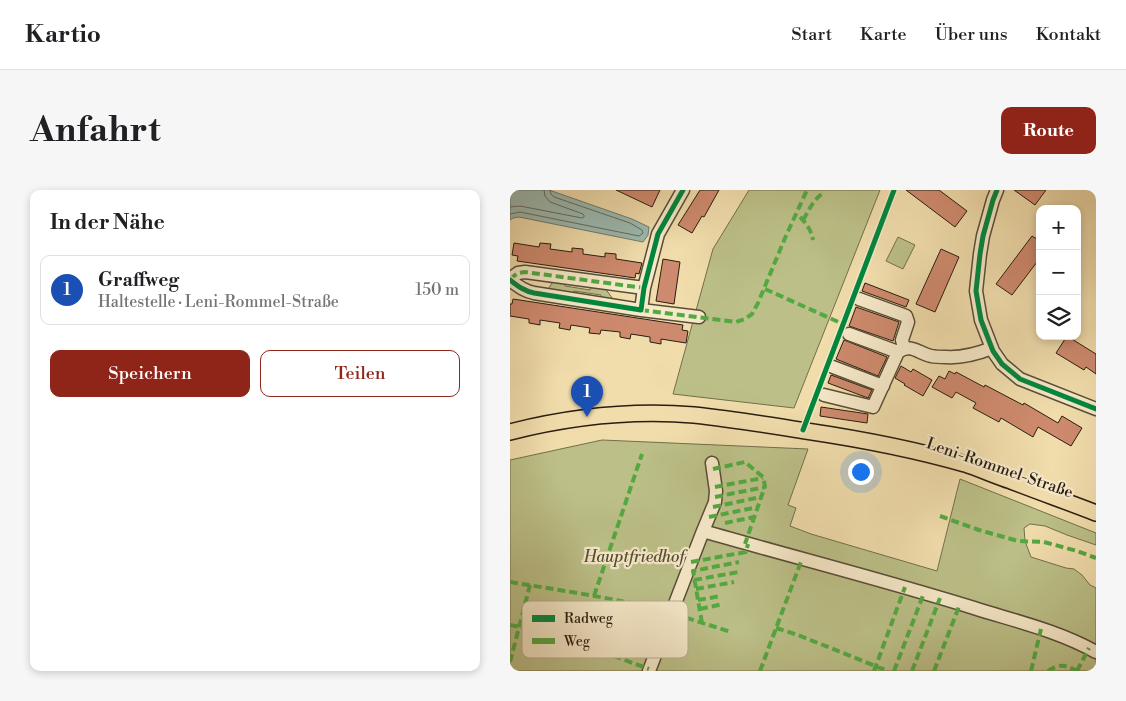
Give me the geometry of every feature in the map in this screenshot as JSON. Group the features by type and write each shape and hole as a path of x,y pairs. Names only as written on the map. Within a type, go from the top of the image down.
{"main road":[{"name":"Leni-Rommel-Straße","path":"510,432 560,421 622,415 692,415 759,423 869,441 921,452 967,465 1096,513"}],"street":[{"path":"641,310 644,288 658,234 683,190"},
{"path":"997,190 992,200 983,236 976,291 981,320 992,348 1002,364 1020,379 1096,408"},
{"path":"644,288 526,272 510,279 519,287 534,293 699,317"},
{"path":"824,395 872,407 901,350 908,322 906,316 859,299"},
{"path":"849,334 901,350 911,348 931,356 963,357 978,354 992,348"},
{"path":"833,367 883,386"},
{"path":"676,601 715,502 716,491 712,462"},
{"path":"703,531 905,587 1017,621 1065,637 1096,652"},
{"path":"649,671 654,658"}],"green space":[{"path":"749,190 880,190 794,408 673,394 713,249"},
{"path":"898,237 915,245 903,269 886,261"},
{"path":"550,279 565,281 565,286 590,290 591,285 605,288 615,302 601,300 601,295 574,291 573,295 547,291 552,283 548,282"},
{"name":"Hauptfriedhof","path":"602,440 808,449 788,505 796,508 790,526 811,534 937,571 960,479 1096,533 1096,545 1045,526 1030,524 1024,528 1025,541 1031,557 1074,569 1090,585 1096,588 1096,671 510,671 510,460"}],"water":[{"path":"510,190 549,190 632,219 649,227 648,235 643,242 519,217 510,220"}],"building":[{"path":"616,190 660,190 652,207"},
{"path":"700,190 719,190 704,217 702,216 692,233 678,225"},
{"path":"906,190 939,190 967,211 955,227"},
{"path":"1014,190 1046,190 1035,205"},
{"path":"1032,236 1036,238 1036,263 1012,295 996,284"},
{"path":"514,243 539,247 540,243 551,244 550,249 572,252 572,248 583,249 583,254 605,257 605,253 616,254 616,259 642,263 639,274 636,273 635,278 517,261 518,256 512,255"},
{"path":"941,249 959,257 935,312 916,304"},
{"path":"663,259 680,262 674,304 656,301"},
{"path":"865,283 909,300 906,307 862,291"},
{"path":"513,299 683,325 682,330 688,331 686,343 661,339 661,344 650,342 650,337 631,334 630,339 620,337 620,332 601,330 600,334 589,333 590,328 571,325 570,330 559,328 560,323 540,320 540,325 529,323 529,319 510,316 510,304 512,304"},
{"path":"856,307 899,322 893,341 849,326"},
{"path":"844,340 887,357 878,376 836,359"},
{"path":"1064,340 1073,340 1096,354 1096,374 1086,367 1084,370 1056,353"},
{"path":"901,366 911,372 913,369 932,380 923,396 895,378"},
{"path":"949,371 955,374 956,372 984,387 985,385 1023,405 1024,403 1058,423 1062,416 1082,428 1071,446 1038,427 1033,437 1001,418 999,422 973,408 976,403 956,392 952,398 932,387 939,376 945,379"},
{"path":"831,375 872,390 868,398 828,383"},
{"path":"821,407 868,414 867,423 820,416"}],"marked path":[{"path":"641,310 736,322 752,314 807,190"},
{"path":"803,220 814,202 823,193"},
{"path":"800,217 808,227 813,240"},
{"path":"510,279 518,273 525,272 644,288"},
{"path":"765,289 843,324"},
{"path":"594,596 642,454"},
{"path":"713,469 745,462 763,477 765,486 745,544"},
{"path":"715,487 763,478"},
{"path":"715,497 765,487"},
{"path":"713,507 761,497"},
{"path":"709,517 758,507"},
{"path":"940,516 1018,541 1044,542 1096,558"},
{"path":"725,523 754,517"},
{"path":"691,562 746,552 748,544"},
{"path":"760,671 802,559"},
{"path":"702,623 693,571 739,562"},
{"path":"694,580 739,572"},
{"path":"510,582 620,601"},
{"path":"696,589 734,582"},
{"path":"526,601 530,585"},
{"path":"874,671 905,587"},
{"path":"894,671 924,593"},
{"path":"698,600 721,596"},
{"path":"912,671 940,598"},
{"path":"700,609 723,604"},
{"path":"934,671 960,604"},
{"path":"510,662 522,616"},
{"path":"688,618 731,632"},
{"path":"510,625 522,628"},
{"path":"776,628 888,671"},
{"path":"1031,671 1041,629"},
{"path":"1077,671 1089,648"},
{"path":"619,658 649,669"},
{"path":"1048,671 1062,666 1077,671"}],"cycle path":[{"path":"510,280 524,290 534,293 641,310 644,288 658,234 683,190"},
{"path":"803,430 894,190"},
{"path":"997,190 983,236 976,291 981,320 993,351 1002,364 1020,379 1096,409"}],"place":[{"name":"Graffweg","path":"587,417"}]}
